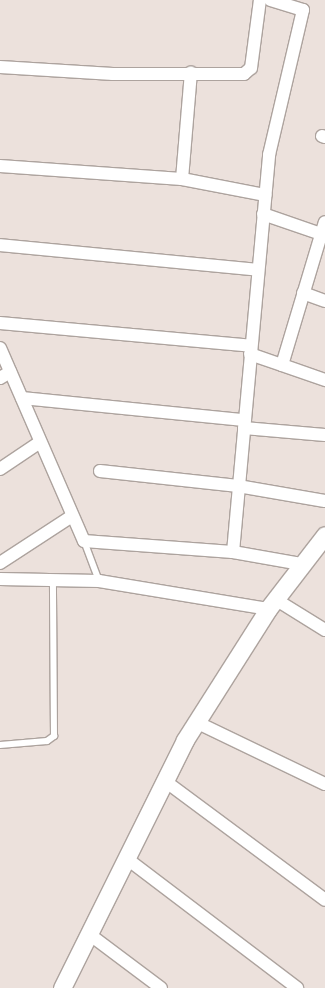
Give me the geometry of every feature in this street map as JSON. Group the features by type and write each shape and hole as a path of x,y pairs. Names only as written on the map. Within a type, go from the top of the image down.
{"street":[{"path":"0,68 113,74 191,72 235,75 244,74 251,68 260,0"},
{"path":"233,552 269,155 304,5 270,0"},
{"path":"182,179 191,72"},
{"path":"0,166 182,179 265,195"},
{"path":"263,214 323,228 282,365"},
{"path":"0,245 258,270"},
{"path":"303,294 325,301"},
{"path":"0,323 251,350 282,365 325,380"},
{"path":"0,348 5,375 22,398 84,541 233,552 302,564"},
{"path":"22,398 244,424 325,436"},
{"path":"0,469 40,442"},
{"path":"100,470 238,486 325,501"},
{"path":"0,563 72,516"},
{"path":"62,988 126,858 196,722 272,604 325,535"},
{"path":"0,579 99,581 272,604 325,630"},
{"path":"196,722 325,784"},
{"path":"165,781 325,900"},
{"path":"126,858 297,988"},
{"path":"89,934 161,988"}],"lane":[{"path":"84,541 99,581"},
{"path":"0,745 47,741 54,736 53,580"}]}
